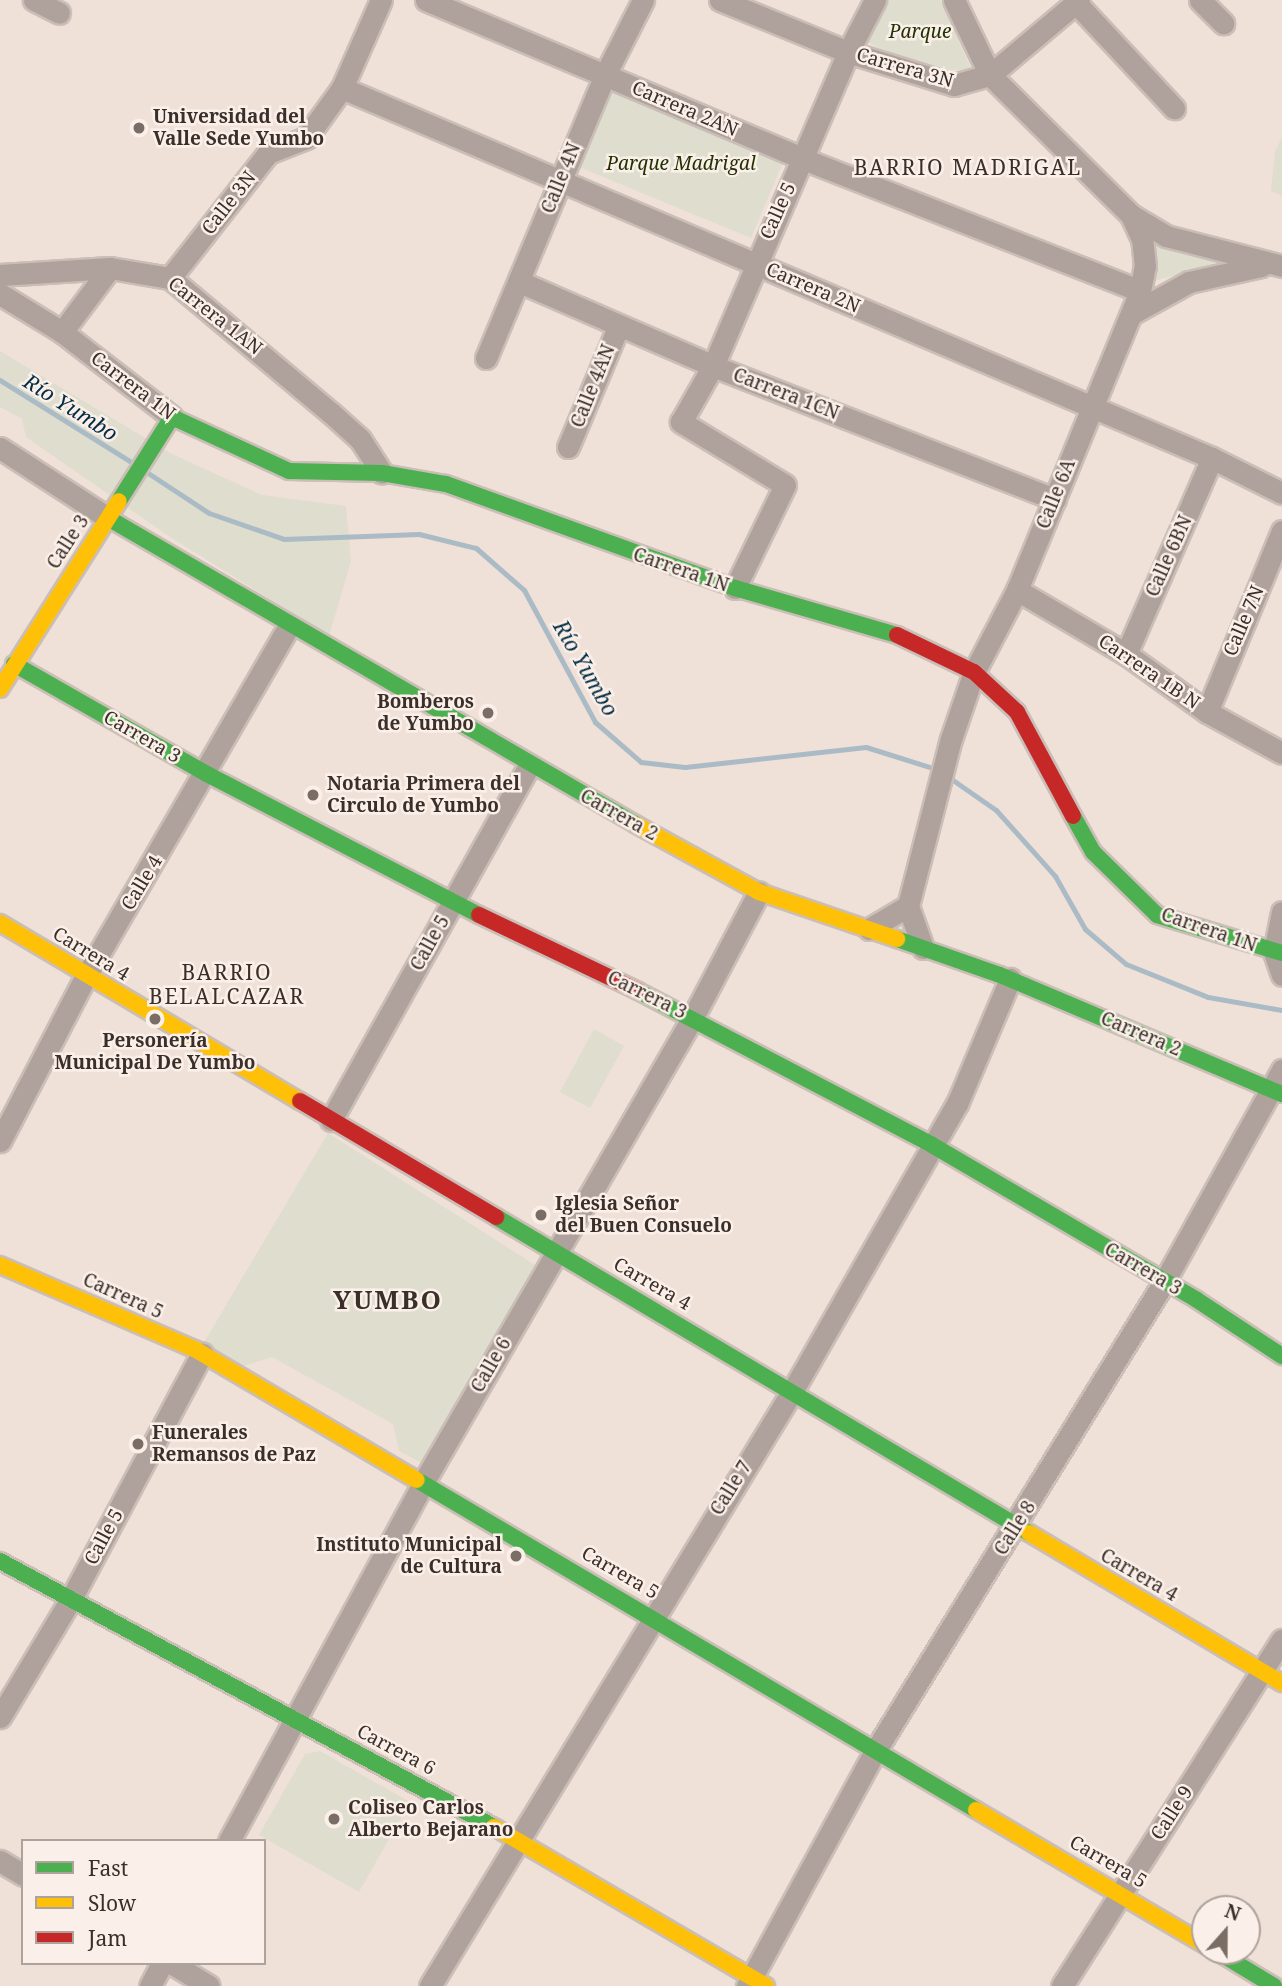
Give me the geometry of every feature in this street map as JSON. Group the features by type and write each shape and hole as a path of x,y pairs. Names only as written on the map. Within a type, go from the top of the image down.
{"street":[{"path":"34,0 59,13"},
{"name":"Calle 3N","path":"170,278 268,153 306,138 342,88 382,0"},
{"name":"Carrera 2AN","path":"426,0 801,158 1140,291"},
{"name":"Calle 4N","path":"486,358 605,75 643,0"},
{"name":"Carrera 3N","path":"720,0 768,8 848,52 954,85 990,75"},
{"name":"Calle 5","path":"735,588 785,485 681,422 713,366 801,158 848,52 875,0"},
{"path":"954,0 990,75 1130,215 1166,236 1278,265"},
{"path":"1200,0 1223,23"},
{"path":"990,75 1078,1 1174,107"},
{"name":"Carrera 2N","path":"342,88 560,178 1212,458 1282,493"},
{"name":"Calle 6A","path":"908,906 951,739 974,672 1017,590 1133,313 1145,266 1142,239 1130,215"},
{"path":"1133,313 1188,282 1278,265"},
{"path":"62,332 110,268"},
{"name":"Carrera 1AN","path":"0,275 110,268 170,278 360,439 382,473"},
{"name":"Carrera 1CN","path":"520,282 713,366 1055,499"},
{"name":"Carrera 1N","path":"0,294 62,332 169,421 289,471 382,473 446,484 735,588 911,639 974,672 1017,712 1093,852 1157,915 1278,953"},
{"name":"Calle 4AN","path":"568,447 619,325"},
{"name":"Calle 3","path":"0,689 7,659 108,518 169,421"},
{"name":"Carrera 2","path":"0,448 108,518 288,627 759,892 1010,979 1280,1085"},
{"name":"Calle 6BN","path":"1126,654 1212,458"},
{"name":"Calle 7N","path":"1207,712 1282,531"},
{"name":"Carrera 1B N","path":"1017,590 1126,654 1207,712 1282,753"},
{"name":"Calle 4","path":"0,1141 86,976 206,774 288,627"},
{"name":"Carrera 3","path":"7,659 206,774 453,902 693,1017 932,1145 1164,1282 1282,1356"},
{"name":"Calle 5","path":"331,1120 529,765"},
{"name":"Calle 6","path":"230,1839 423,1483 693,1017 759,892"},
{"path":"869,929 908,906 923,948"},
{"path":"1282,912 1278,953 1282,975"},
{"name":"Carrera 4","path":"0,923 793,1390 1016,1528 1282,1683"},
{"name":"Calle 7","path":"430,1986 520,1840 652,1615 793,1390 975,1066 1010,979"},
{"name":"Calle 8","path":"755,1983 874,1753 1016,1528 1280,1085"},
{"name":"Carrera 5","path":"0,1265 202,1354 652,1615 874,1753 1191,1937"},
{"name":"Calle 5","path":"0,1717 72,1597 202,1354"},
{"name":"Carrera 6","path":"0,1561 72,1597 520,1840 755,1983"},
{"name":"Calle 9","path":"1062,1986 1282,1640"},
{"path":"0,1861 21,1874"},
{"path":"150,1986 161,1965"},
{"path":"174,1965 209,1986"},
{"path":"1239,1965 1274,1986"}],"green space":[{"name":"Parque","path":"883,0 941,0 972,71 917,68 862,39"},
{"name":"Parque Madrigal","path":"611,89 784,160 751,238 579,167"},
{"path":"1282,137 1282,196 1271,191 1275,152"},
{"path":"1154,243 1219,263 1154,281"},
{"path":"0,351 172,454 262,495 346,506 351,561 329,636 170,537 26,437 22,419 0,407"},
{"path":"594,1029 624,1046 590,1108 560,1092"},
{"path":"328,1133 535,1265 422,1463 399,1451 393,1424 272,1357 244,1366 203,1344"},
{"name":"Coliseo Carlos Alberto Bejarano","path":"320,1751 410,1802 359,1892 259,1835 305,1754"}],"waterway":[{"name":"Río Yumbo","path":"0,380 131,462"},
{"name":"Río Yumbo","path":"148,473 209,513 284,539 419,534 476,548 524,590 595,722 641,762 685,767 866,747 939,770"},
{"name":"Río Yumbo","path":"947,776 996,810 1055,876 1085,929 1126,964 1208,997 1282,1010"}],"traffic: fast":[{"path":"119,501 172,417 289,471 382,473 446,484 735,588 897,635"},
{"path":"108,518 637,825"},
{"path":"14,664 207,774 479,915"},
{"path":"1073,816 1093,852 1157,915 1282,953"},
{"path":"897,939 1000,975 1282,1094"},
{"path":"638,991 932,1145 1197,1300 1282,1356"},
{"path":"496,1217 1029,1533"},
{"path":"417,1480 976,1810"},
{"path":"0,1561 494,1827"},
{"path":"1239,1965 1274,1986"}],"traffic: slow":[{"path":"0,689 119,501"},
{"path":"637,825 759,892 897,939"},
{"path":"0,923 300,1101"},
{"path":"0,1265 196,1350 417,1480"},
{"path":"1029,1533 1282,1683"},
{"path":"976,1810 1191,1937"},
{"path":"494,1827 766,1986"}],"traffic: jam":[{"path":"897,635 974,672 1017,712 1073,816"},
{"path":"479,915 638,991"},
{"path":"300,1101 496,1217"}],"place":[{"name":"Universidad del Valle Sede Yumbo","path":"139,128"},
{"name":"Bomberos de Yumbo","path":"488,713"},
{"name":"Notaria Primera del Circulo de Yumbo","path":"313,795"},
{"name":"Personería Municipal De Yumbo","path":"155,1019"},
{"name":"Iglesia Señor del Buen Consuelo","path":"541,1215"},
{"name":"Funerales Remansos de Paz","path":"138,1444"},
{"name":"Instituto Municipal de Cultura","path":"516,1556"},
{"name":"Coliseo Carlos Alberto Bejarano","path":"334,1819"}],"district":[{"name":"BARRIO MADRIGAL","path":"968,167"},
{"name":"BARRIO BELALCAZAR","path":"227,984"},
{"name":"YUMBO","path":"388,1300"}]}
